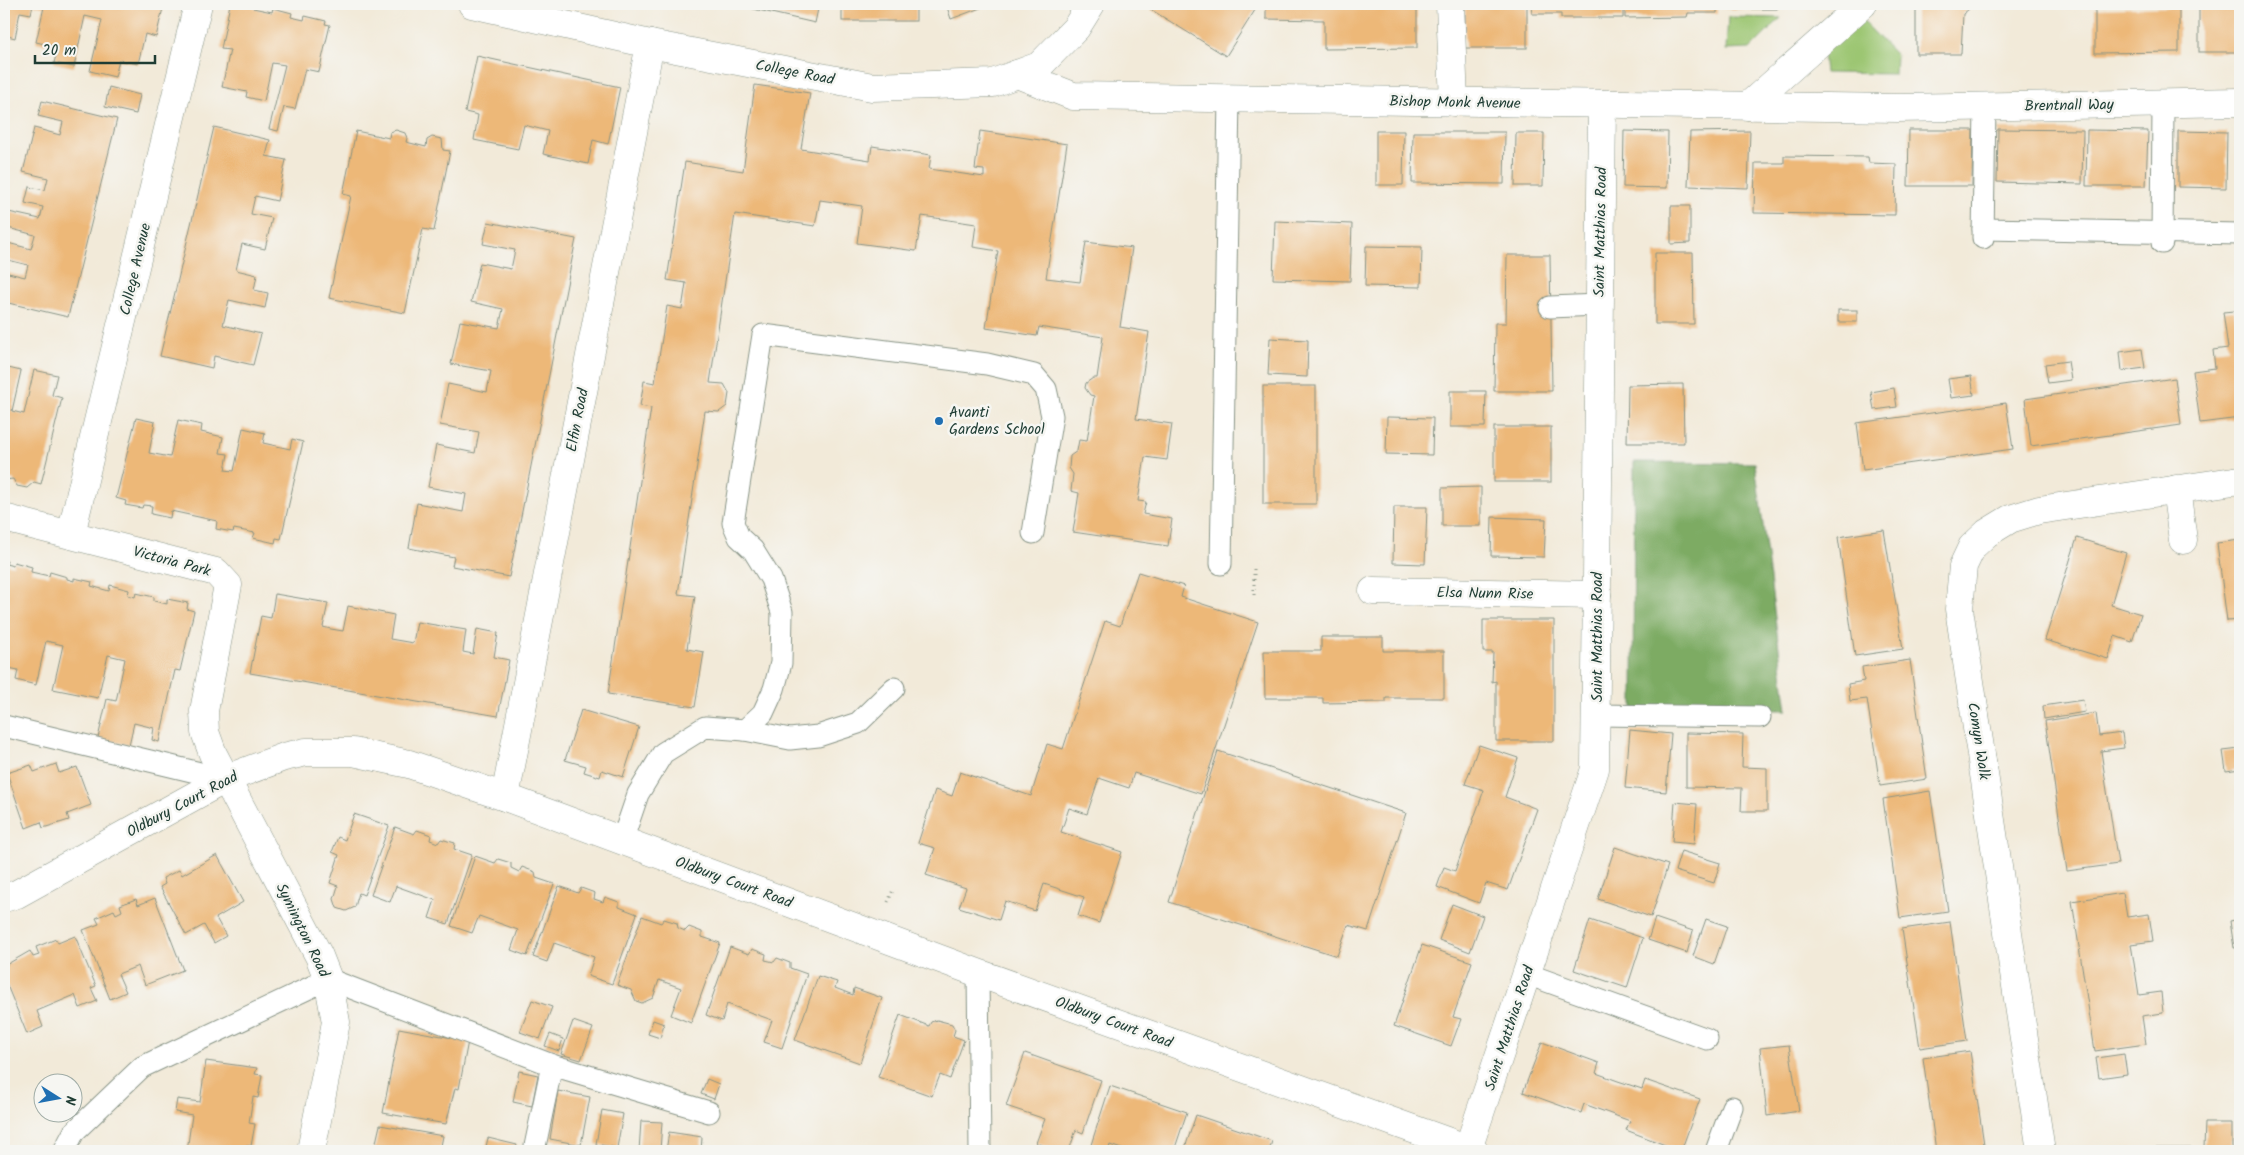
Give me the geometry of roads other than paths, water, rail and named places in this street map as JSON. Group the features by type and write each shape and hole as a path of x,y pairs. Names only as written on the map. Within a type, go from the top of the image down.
{"street":[{"name":"College Avenue","path":"71,534 198,4"},
{"name":"College Road","path":"472,4 650,44 872,88 993,83 1038,66 1076,28 1091,4"},
{"path":"1450,4 1454,102"},
{"path":"1748,106 1864,4"},
{"name":"Elfin Road","path":"505,797 650,44"},
{"name":"Bishop Monk Avenue","path":"1017,74 1073,96 1898,108"},
{"name":"Brentnall Way","path":"1898,108 2240,102"},
{"name":"Saint Matthias Road","path":"1471,1150 1595,769 1602,104"},
{"name":"Comyn Walk","path":"2041,1151 1960,609 1963,566 1972,547 1987,533 2024,514 2240,480"},
{"path":"2176,489 2183,540"},
{"name":"Victoria Park","path":"4,518 216,572 228,585 204,711 205,732 225,779"},
{"name":"Elsa Nunn Rise","path":"1373,591 1597,595"},
{"name":"Oldbury Court Road","path":"4,898 17,894 225,779 284,757 306,752 353,752 409,764 505,797 978,973 1471,1150"},
{"name":"Symington Road","path":"225,779 318,956 328,980 336,1022 311,1151"}],"lane":[{"path":"1221,564 1230,98"},
{"path":"2162,238 2163,103"},
{"path":"1985,106 1983,233 2162,238 2240,234"},
{"path":"1550,307 1600,305"},
{"path":"745,730 763,713 774,689 781,664 782,612 771,579 753,550 739,537 733,523 763,335 987,364 1034,375 1046,389 1052,416 1033,533"},
{"path":"622,841 638,794 663,754 705,727 745,730 790,739 818,736 858,723 894,688"},
{"path":"1596,715 1760,717"},
{"path":"4,726 225,779"},
{"path":"978,973 980,1151"},
{"path":"1527,974 1707,1038"},
{"path":"64,1151 74,1132 142,1067 328,980 552,1065 709,1112"},
{"path":"534,1151 552,1065"},
{"path":"1716,1151 1732,1108"}],"place":[{"name":"Avanti Gardens School","path":"939,421"}]}
